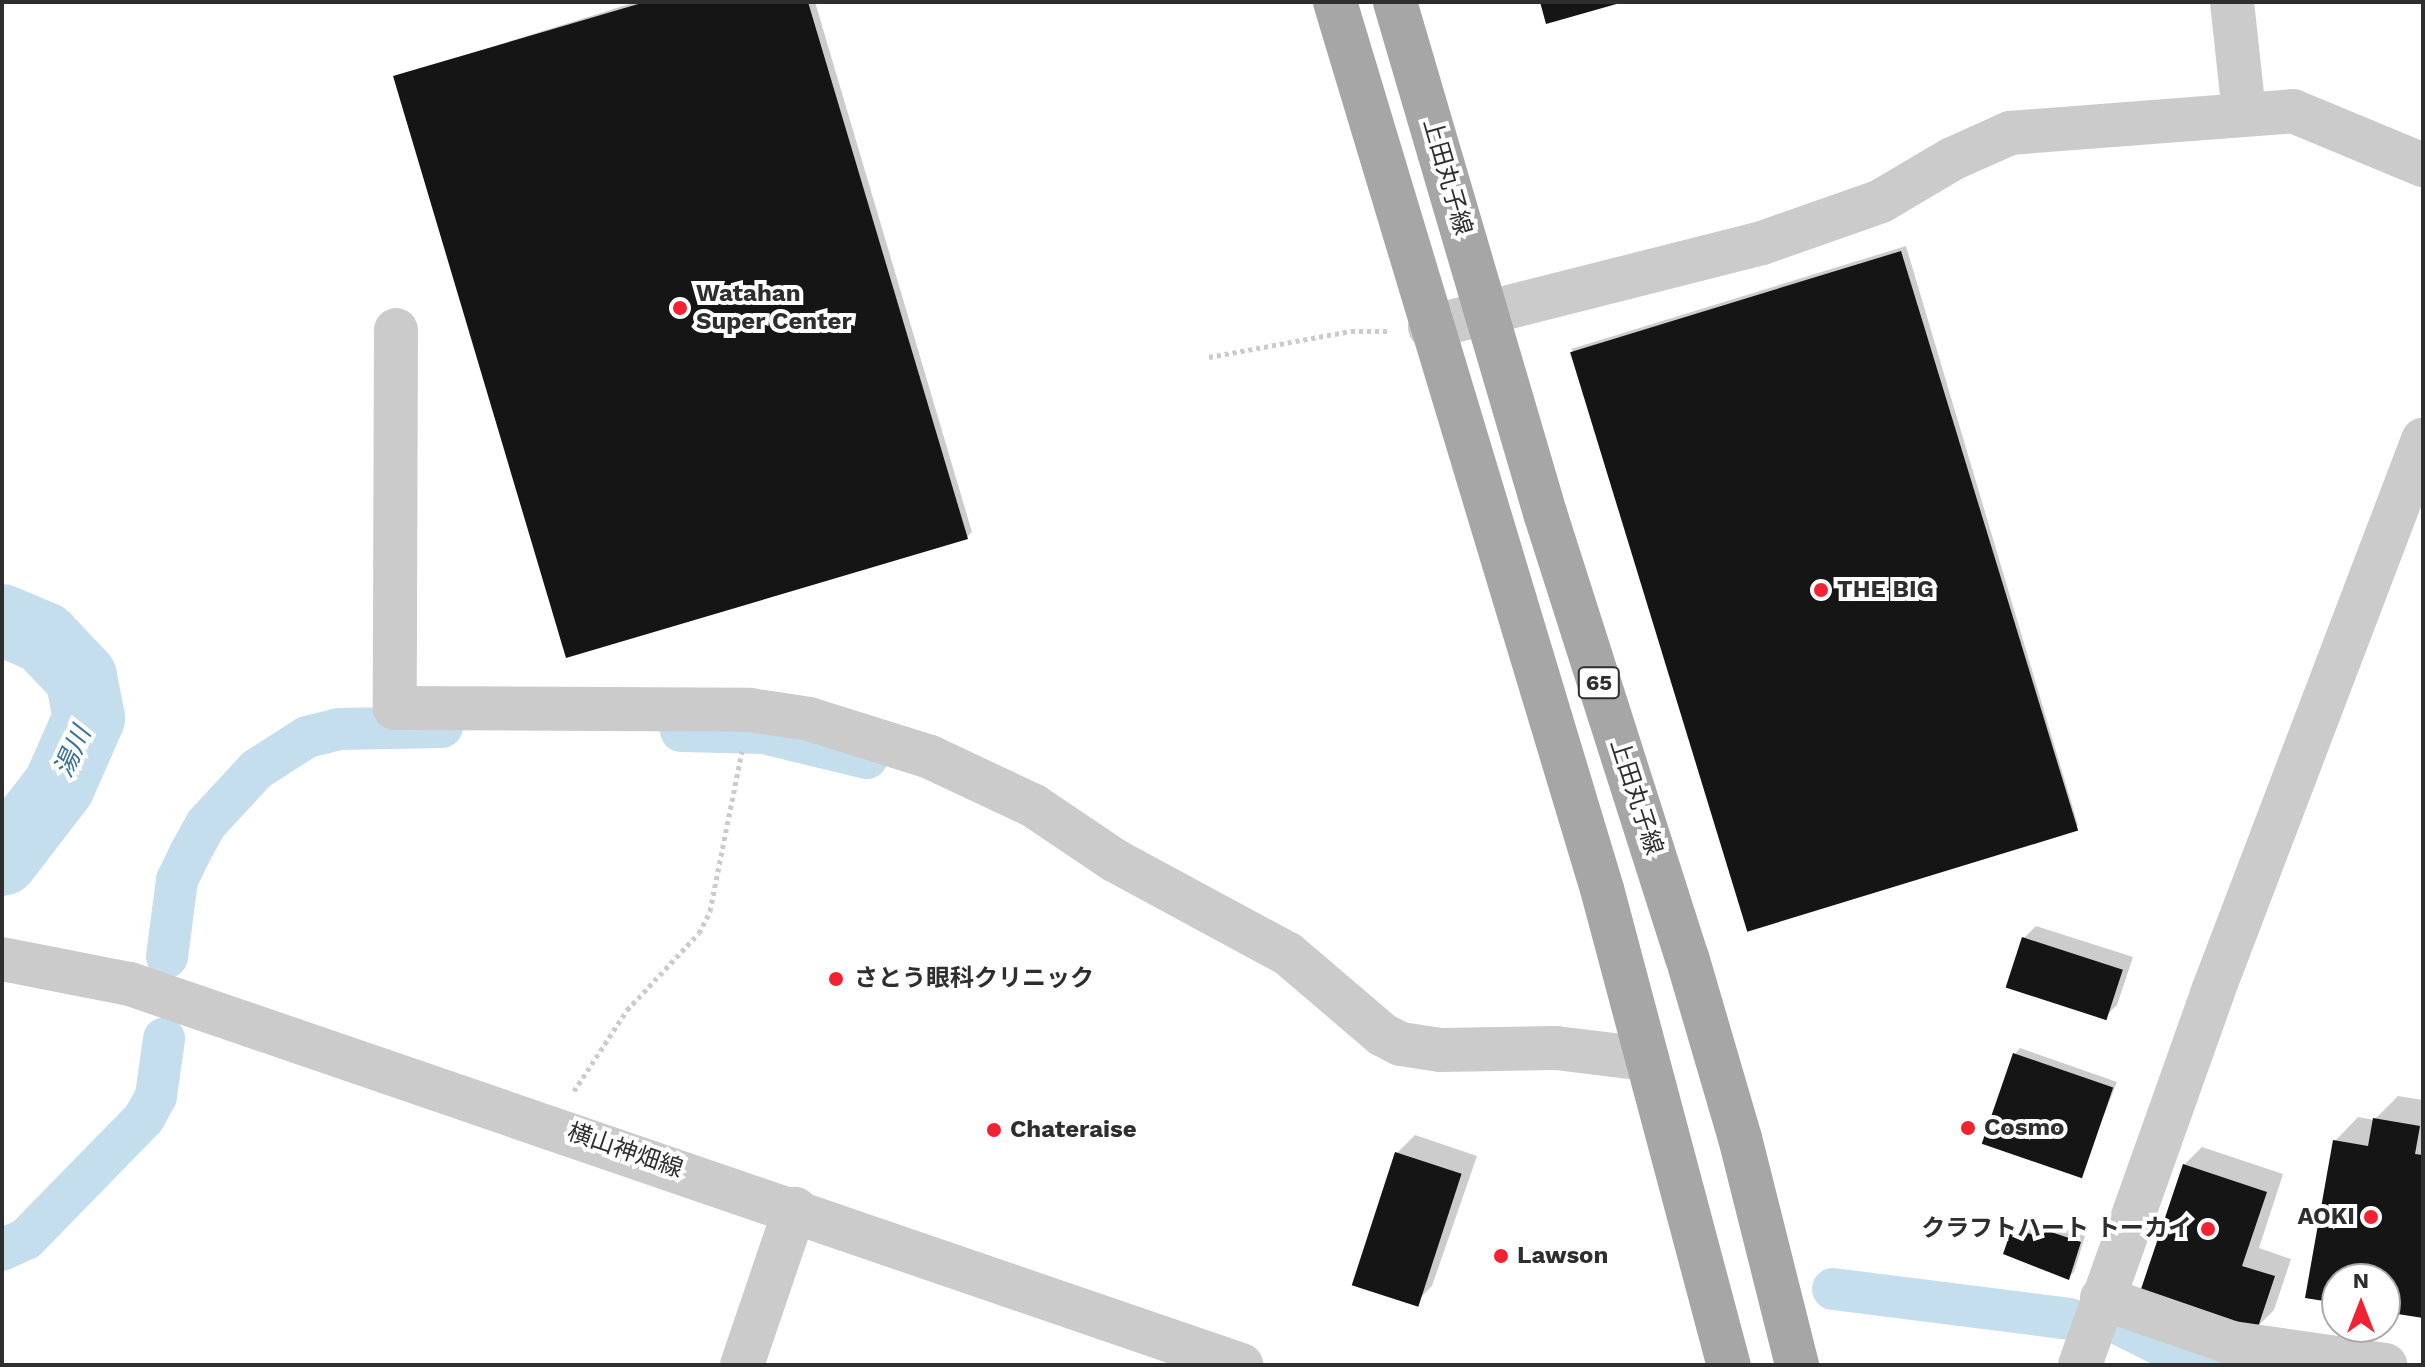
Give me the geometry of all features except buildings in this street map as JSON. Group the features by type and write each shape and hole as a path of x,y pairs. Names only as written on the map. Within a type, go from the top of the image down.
{"main road":[{"name":"65","path":"1335,2 1430,327 1602,889 1729,1365"},
{"name":"上田丸子線","path":"1395,2 1487,313 1687,957 1740,1138 1797,1365"}],"street":[{"path":"2232,2 2244,113"},
{"path":"1430,327 1762,243 1881,201 1952,159 2010,133 2293,111 2423,165"},
{"path":"396,330 395,708 750,710 809,719 930,757 1034,806 1114,860 1288,954 1383,1035 1401,1044 1441,1050 1556,1048 1647,1059"},
{"path":"2080,1365 2102,1298 2423,440"},
{"name":"横山神畑線","path":"2,959 130,984 795,1209 1241,1365"},
{"path":"742,1365 795,1209"},
{"path":"2102,1298 2232,1343 2385,1365"}],"path":[{"path":"1209,357 1351,331 1430,327"},
{"path":"552,1126 627,1010 704,922 743,742"}],"waterway":[{"name":"湯川","path":"2,620 44,638 81,677 89,718 59,786 2,860"},
{"path":"167,957 177,880 206,824 257,769 307,737 339,729 442,727"},
{"path":"681,731 763,733 867,758"},
{"path":"2,1250 26,1239 144,1118 156,1096 164,1039"},
{"path":"1833,1289 2069,1319"},
{"path":"2121,1325 2165,1347 2229,1365"}],"place":[{"name":"Watahan Super Center","path":"680,308"},
{"name":"THE BIG","path":"1821,590"},
{"name":"さとう眼科クリニック","path":"836,979"},
{"name":"Cosmo","path":"1968,1128"},
{"name":"Chateraise","path":"994,1130"},
{"name":"AOKI","path":"2371,1217"},
{"name":"クラフトハート トーカイ","path":"2208,1229"},
{"name":"Lawson","path":"1501,1256"}]}
